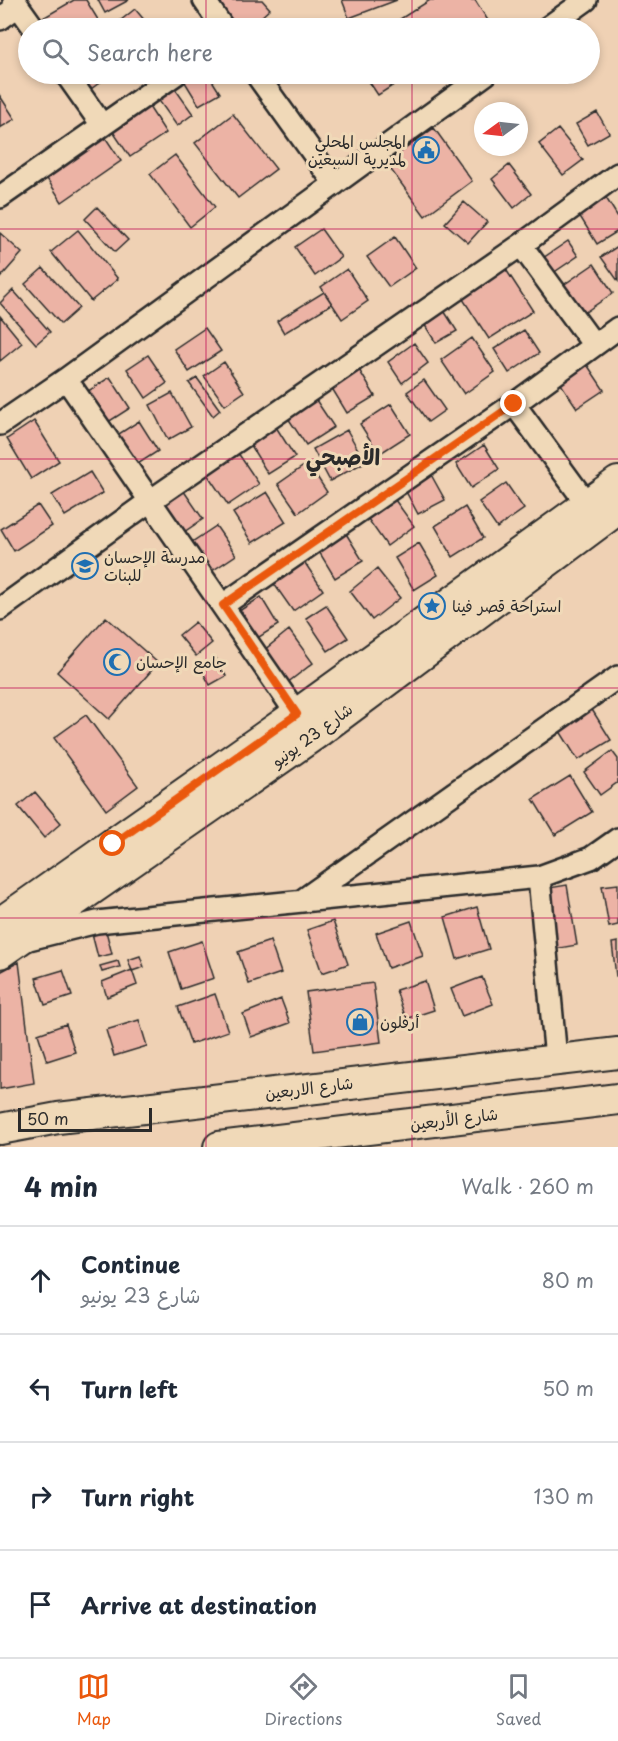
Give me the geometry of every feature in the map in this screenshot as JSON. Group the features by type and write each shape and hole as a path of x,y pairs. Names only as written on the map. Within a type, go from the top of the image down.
{"street":[{"path":"204,0 216,18"},
{"path":"561,18 586,0"},
{"path":"0,19 16,3 27,18"},
{"path":"73,84 102,124"},
{"path":"0,197 161,84"},
{"path":"263,84 335,183"},
{"path":"0,424 66,379 472,84"},
{"path":"0,609 150,501 521,245 618,174"},
{"path":"521,245 594,345"},
{"path":"223,605 514,404 618,328"},
{"path":"66,379 306,724"},
{"path":"514,404 587,504"},
{"name":"شارع 23 يونيو","path":"306,724 618,482"},
{"name":"شارع 23 يونيو","path":"4,940 306,724 618,509"},
{"path":"303,900 618,677"},
{"path":"4,940 97,922 539,877 591,858 618,839"},
{"path":"539,877 556,1059"},
{"name":"شارع الاربعين","path":"0,1129 70,1116 618,1053"},
{"name":"شارع الأربعين","path":"219,1147 618,1099"}],"building":[{"path":"74,0 86,0 97,18 43,18"},
{"path":"98,0 129,0 105,13"},
{"path":"224,0 262,0 270,9 260,18 217,18 211,12"},
{"path":"342,0 397,0 349,18"},
{"path":"430,0 475,0 486,18 402,18"},
{"path":"135,9 143,18 124,18"},
{"path":"81,84 98,84 87,92"},
{"path":"172,84 193,114 177,126 155,95"},
{"path":"186,84 214,84 220,93 199,105"},
{"path":"371,84 395,84 378,95"},
{"path":"0,96 15,119 0,128"},
{"path":"142,96 166,133 130,157 105,120"},
{"path":"597,112 609,133 588,145 576,124"},
{"path":"233,114 276,169 238,198 195,143"},
{"path":"434,128 472,181 425,216 386,163"},
{"path":"558,129 583,160 563,175 539,144"},
{"path":"101,131 121,161 62,202 42,171"},
{"path":"175,155 215,207 190,227 150,174"},
{"path":"509,165 531,194 514,208 492,179"},
{"path":"603,193 618,217 618,231 597,244 576,210"},
{"path":"464,202 487,222 468,243 445,223"},
{"path":"97,207 128,240 115,252 85,219"},
{"path":"321,229 341,257 315,276 295,247"},
{"path":"78,230 118,279 91,301 51,252"},
{"path":"0,233 22,253 0,278"},
{"path":"395,237 416,268 389,287 367,257"},
{"path":"568,241 578,256 553,273 543,258"},
{"path":"618,246 618,281 601,257"},
{"path":"594,264 613,293 581,315 562,286"},
{"path":"503,265 533,311 489,339 459,293"},
{"path":"43,268 79,308 61,324 25,284"},
{"path":"347,269 368,301 342,319 321,287"},
{"path":"13,290 50,332 36,344 0,303"},
{"path":"324,292 332,304 284,333 277,321"},
{"path":"441,306 457,331 436,343 421,319"},
{"path":"0,316 22,343 0,361"},
{"path":"205,328 221,351 189,372 174,349"},
{"path":"524,330 539,353 509,373 494,349"},
{"path":"472,338 495,372 464,394 441,360"},
{"path":"414,343 428,363 402,383 388,362"},
{"path":"148,355 167,383 146,398 127,369"},
{"path":"224,362 244,392 225,405 204,376"},
{"path":"586,363 604,390 577,408 559,381"},
{"path":"358,368 375,396 347,413 330,385"},
{"path":"110,377 130,408 102,426 82,395"},
{"path":"197,378 220,410 213,416 189,383"},
{"path":"424,380 445,410 428,422 407,392"},
{"path":"172,393 191,427 168,440 150,405"},
{"path":"316,400 334,427 306,445 288,418"},
{"path":"391,404 410,434 379,454 360,424"},
{"path":"34,421 59,461 31,479 7,439"},
{"path":"139,421 158,451 130,469 111,439"},
{"path":"276,427 295,457 268,474 249,443"},
{"path":"347,430 365,462 330,481 313,449"},
{"path":"484,445 499,469 471,488 456,464"},
{"path":"236,450 259,484 228,505 205,471"},
{"path":"308,463 327,492 298,513 278,484"},
{"path":"429,471 445,500 418,514 403,486"},
{"path":"90,472 103,493 65,516 52,495"},
{"path":"506,483 524,509 497,528 479,502"},
{"path":"181,487 203,519 178,536 157,504"},
{"path":"267,492 286,522 252,543 233,513"},
{"path":"395,500 414,526 387,546 368,519"},
{"path":"38,505 52,526 14,551 1,529"},
{"path":"465,507 483,538 453,557 435,526"},
{"path":"216,526 236,555 206,575 186,546"},
{"path":"345,532 363,561 335,578 318,550"},
{"path":"419,543 438,575 414,590 395,558"},
{"path":"303,560 323,590 293,611 272,581"},
{"path":"377,569 400,598 372,620 350,591"},
{"path":"261,597 278,625 256,639 239,611"},
{"path":"326,605 348,638 328,651 306,618"},
{"path":"106,617 158,663 109,719 57,672"},
{"path":"195,622 212,643 196,656 179,635"},
{"path":"289,630 313,663 287,683 263,651"},
{"path":"216,658 226,676 210,685 200,667"},
{"path":"591,708 611,740 578,760 558,728"},
{"path":"86,715 138,786 106,810 54,738"},
{"path":"612,751 618,759 618,782 600,795 584,772"},
{"path":"570,776 592,812 555,835 533,799"},
{"path":"35,792 61,823 44,838 18,806"},
{"path":"618,884 618,925 609,927 602,886"},
{"path":"567,885 577,945 548,950 537,890"},
{"path":"477,907 489,949 457,959 445,917"},
{"path":"333,921 348,964 322,973 307,930"},
{"path":"411,921 423,956 388,968 376,933"},
{"path":"106,931 112,954 98,957 92,934"},
{"path":"202,941 214,978 181,989 169,952"},
{"path":"270,941 281,973 249,984 238,952"},
{"path":"618,942 618,976 616,976 612,943"},
{"path":"140,956 144,967 132,971 128,960"},
{"path":"118,961 120,967 102,972 100,966"},
{"path":"19,962 34,1083 0,1089 0,972"},
{"path":"63,970 72,996 45,1005 36,978"},
{"path":"132,970 137,985 107,997 102,982"},
{"path":"482,977 493,1004 462,1016 451,989"},
{"path":"425,981 434,1010 406,1019 396,990"},
{"path":"373,983 381,1042 314,1051 306,992"},
{"path":"215,994 228,1031 191,1044 178,1007"},
{"path":"281,999 290,1023 251,1037 243,1014"},
{"path":"139,1020 147,1046 114,1056 106,1030"},
{"path":"66,1024 75,1052 47,1061 38,1034"}],"place":[{"name":"المجلس المحلي لمديرية السبعين","path":"426,150"},
{"name":"مدرسة الإحسان للبنات","path":"85,566"},
{"name":"استراحة قصر فينا","path":"432,606"},
{"name":"جامع الإحسان","path":"117,662"},
{"name":"أرفلون","path":"360,1022"}],"district":[{"name":"الأصبحي","path":"343,457"}],"route":[{"path":"113,844 297,714 223,605 514,404"}]}
